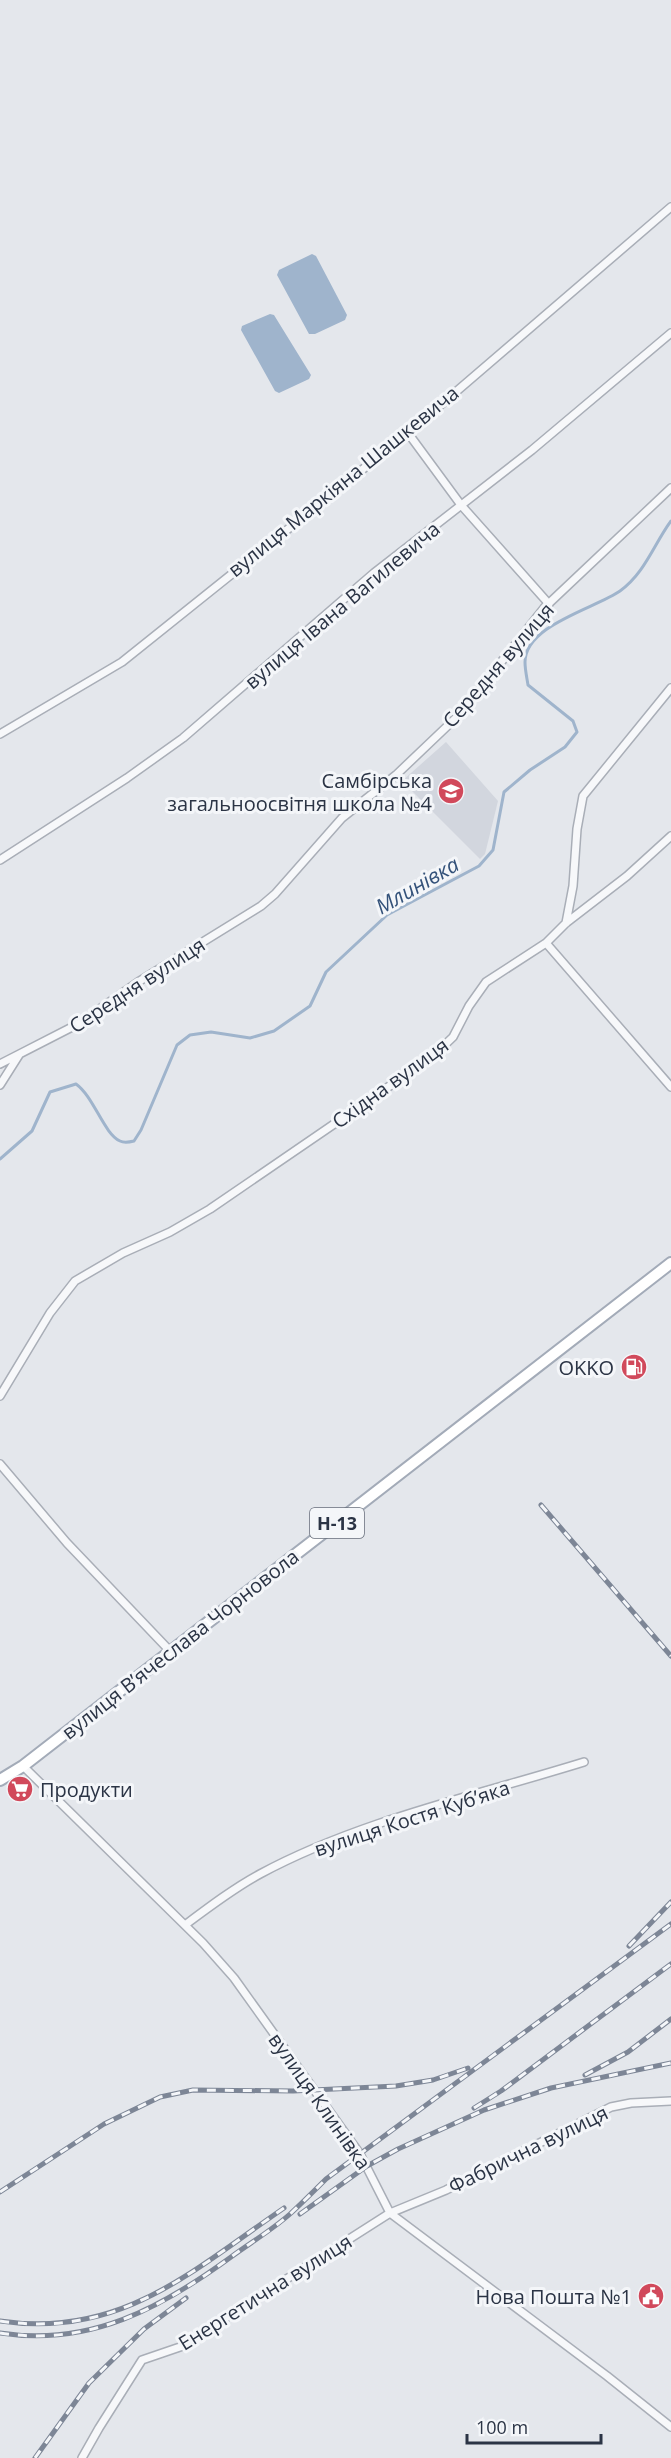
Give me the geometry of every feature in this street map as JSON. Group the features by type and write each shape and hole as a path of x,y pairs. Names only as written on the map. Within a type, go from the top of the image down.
{"main road":[{"name":"вулиця Вʼячеслава Чорновола","path":"0,1780 23,1766 171,1652 671,1263"}],"street":[{"name":"вулиця Маркіяна Шашкевича","path":"0,734 122,662 408,433 671,207"},
{"name":"вулиця Івана Вагилевича","path":"0,860 128,778 179,741 374,573 532,450 671,333"},
{"path":"408,433 461,505 549,604"},
{"name":"Середня вулиця","path":"1,1062 78,1024 138,981 261,906 275,894 342,818 396,775 460,714 549,604 671,488"},
{"path":"566,923 573,885 577,829 584,796 671,688"},
{"name":"Східна вулиця","path":"0,1396 50,1314 75,1281 123,1253 170,1232 210,1209 432,1057 453,1037 469,1006 486,982 546,943 566,923 627,876 671,836"},
{"path":"546,943 671,1087"},
{"path":"0,1085 19,1055"},
{"path":"0,1464 67,1543 171,1652"},
{"name":"вулиця Костя Кубʼяка","path":"184,1925 261,1874 335,1839 584,1762"},
{"name":"вулиця Клинівка","path":"23,1766 184,1925 234,1978 360,2154 390,2213 671,2427"},
{"name":"Фабрична вулиця","path":"390,2213 446,2190 611,2107 631,2103 671,2101"},
{"name":"Енергетична вулиця","path":"82,2458 142,2360 180,2347 390,2213"}],"shaded area":[{"name":"Самбірська загальноосвітня школа №4","path":"446,742 498,801 485,854 480,859 402,781"}],"water":[{"path":"312,254 316,256 347,315 345,320 315,334 309,334 277,275 279,270"},
{"path":"270,314 274,315 311,375 309,379 279,393 275,391 241,330 242,326"}],"waterway":[{"name":"Млинівка","path":"0,1159 32,1131 50,1092 76,1084 88,1097 114,1137 123,1142 134,1141 141,1130 177,1045 190,1035 211,1032 250,1038 274,1031 310,1006 326,972 387,915 479,866 493,850 504,792 530,770 565,747 577,732 573,721 528,685 525,662 528,649 536,638 549,628 629,584 643,567 671,521"}],"railway":[{"path":"541,1505 671,1656"},
{"path":"629,1946 671,1902"},
{"path":"0,2333 33,2336 94,2329 151,2307 178,2292 276,2226 326,2179 671,1924"},
{"path":"474,2108 501,2091 671,1964"},
{"path":"585,2075 628,2052 671,2019"},
{"path":"300,2214 367,2166 398,2149 484,2110 551,2088 671,2063"},
{"path":"0,2192 104,2124 160,2097 193,2090 293,2091 396,2086 433,2080 468,2068"},
{"path":"0,2321 43,2324 82,2320 118,2310 152,2295 185,2276 284,2208"},
{"path":"35,2458 89,2383 144,2329 186,2298"}],"place":[{"name":"Самбірська загальноосвітня школа №4","path":"451,791"},
{"name":"OKKO","path":"634,1367"},
{"name":"Продукти","path":"20,1789"},
{"name":"Нова Пошта №1","path":"651,2296"}]}
